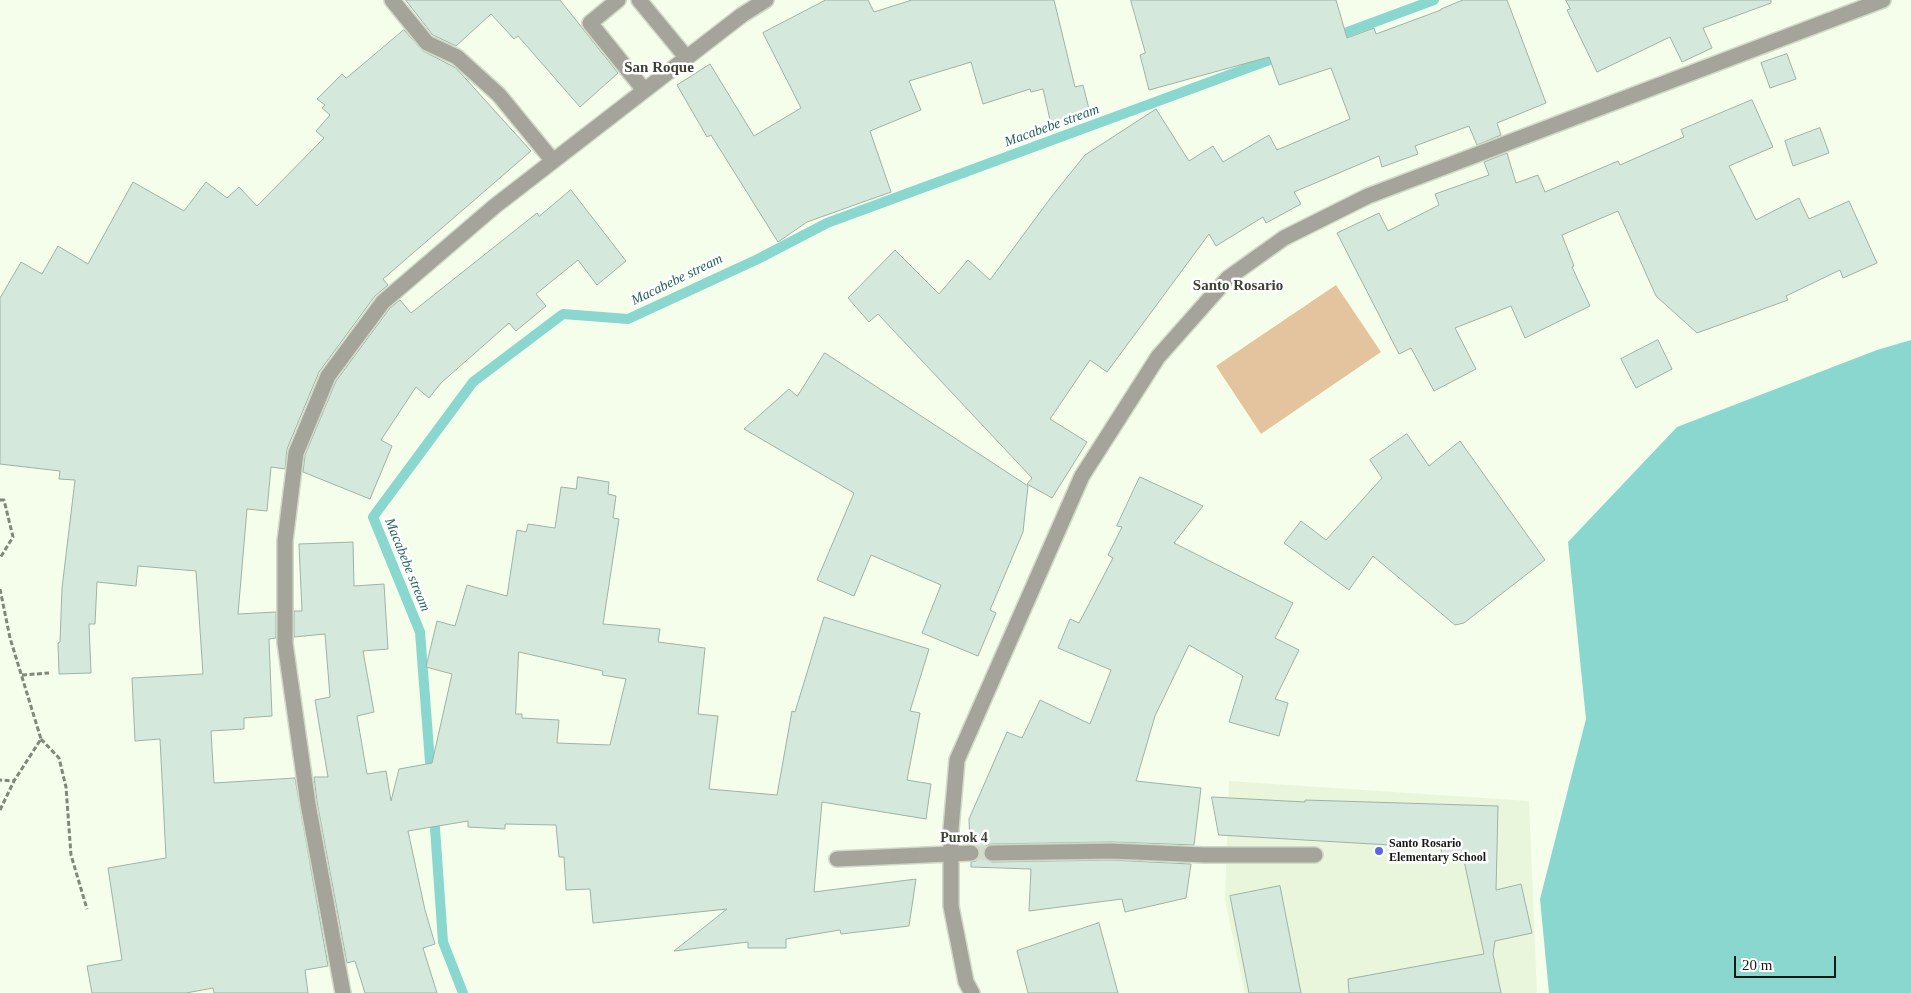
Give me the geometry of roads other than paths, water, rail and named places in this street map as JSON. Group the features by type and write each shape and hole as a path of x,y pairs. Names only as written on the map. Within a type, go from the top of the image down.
{"street":[{"path":"392,0 427,43 457,57 499,95 553,161"},
{"path":"618,0 590,23 644,90"},
{"path":"639,0 686,57"},
{"path":"343,993 308,804 285,643 285,541 296,453 328,376 384,302 494,206 742,14 766,0"},
{"path":"972,993 966,982 951,906 951,854 957,760 1082,476 1158,357 1228,278 1284,238 1368,196 1883,0"},
{"path":"992,853 1111,851 1205,855 1315,855"},
{"path":"837,859 971,853"}],"water":[{"path":"1911,340 1911,993 1549,993 1540,899 1586,719 1568,542 1677,427 1877,350"}],"waterway":[{"name":"Macabebe stream","path":"1334,37 1434,0"},
{"name":"Macabebe stream","path":"431,775 420,632 373,517 473,382 563,314 628,319 758,259 827,223 1283,55"},
{"name":"Macabebe stream","path":"434,814 443,942 463,993"}],"tunnel":[{"path":"971,853 992,853"}],"place":[{"name":"Santo Rosario Elementary School","path":"1379,851"}],"district":[{"name":"San Roque","path":"659,68"},
{"name":"Santo Rosario","path":"1238,286"},
{"name":"Purok 4","path":"964,838"}]}
